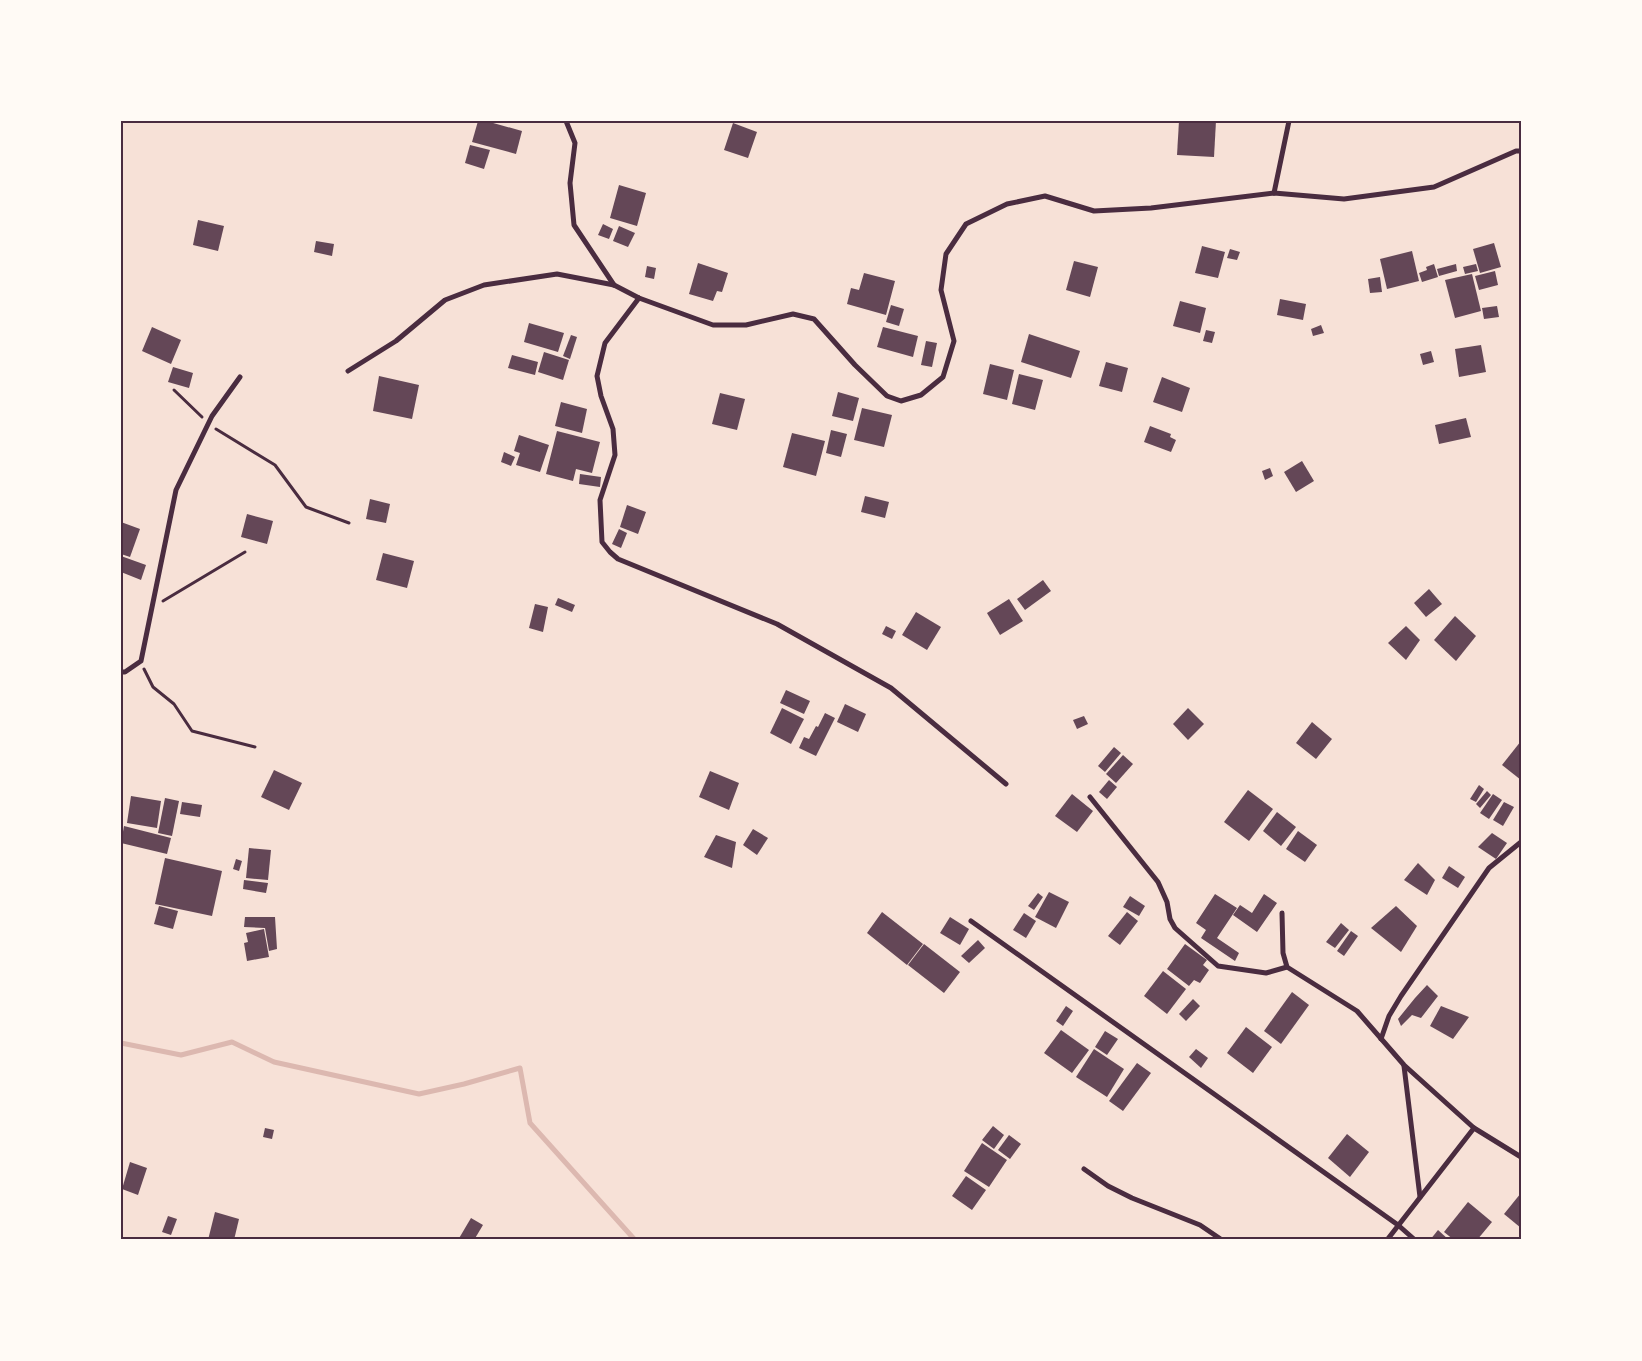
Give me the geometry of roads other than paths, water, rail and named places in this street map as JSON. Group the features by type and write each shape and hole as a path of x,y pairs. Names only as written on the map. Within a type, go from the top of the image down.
{"street":[{"path":"566,121 575,143 570,183 574,225 614,285"},
{"path":"1274,193 1289,121"},
{"path":"348,371 396,341 444,300 484,285 557,274 614,285 639,298 713,325 746,324 793,314 814,319 855,365 887,396 901,401 920,396 943,377 954,341 941,290 946,254 966,224 1007,204 1045,196 1094,211 1150,208 1274,193 1344,199 1434,187 1516,151 1521,151"},
{"path":"639,298 605,343 597,376 601,396 613,429 615,455 600,500 602,542 618,559 777,624 891,688 1006,784"},
{"path":"121,672 125,672 141,661 176,490 212,416 240,377"},
{"path":"1090,797 1158,882 1164,895 1170,919 1175,928 1218,966 1266,973 1287,967"},
{"path":"1381,1039 1390,1016 1401,996 1489,868 1521,842"},
{"path":"1282,914 1283,953 1287,967 1356,1011 1404,1065 1474,1128 1521,1157"},
{"path":"971,920 1398,1224 1415,1240"},
{"path":"1404,1065 1420,1197"},
{"path":"1387,1240 1474,1128"},
{"path":"1084,1169 1108,1186 1200,1225 1222,1240"}],"waterway":[{"path":"121,1043 181,1055 232,1042 274,1062 419,1094 464,1084 520,1068 530,1123 635,1240"}]}
